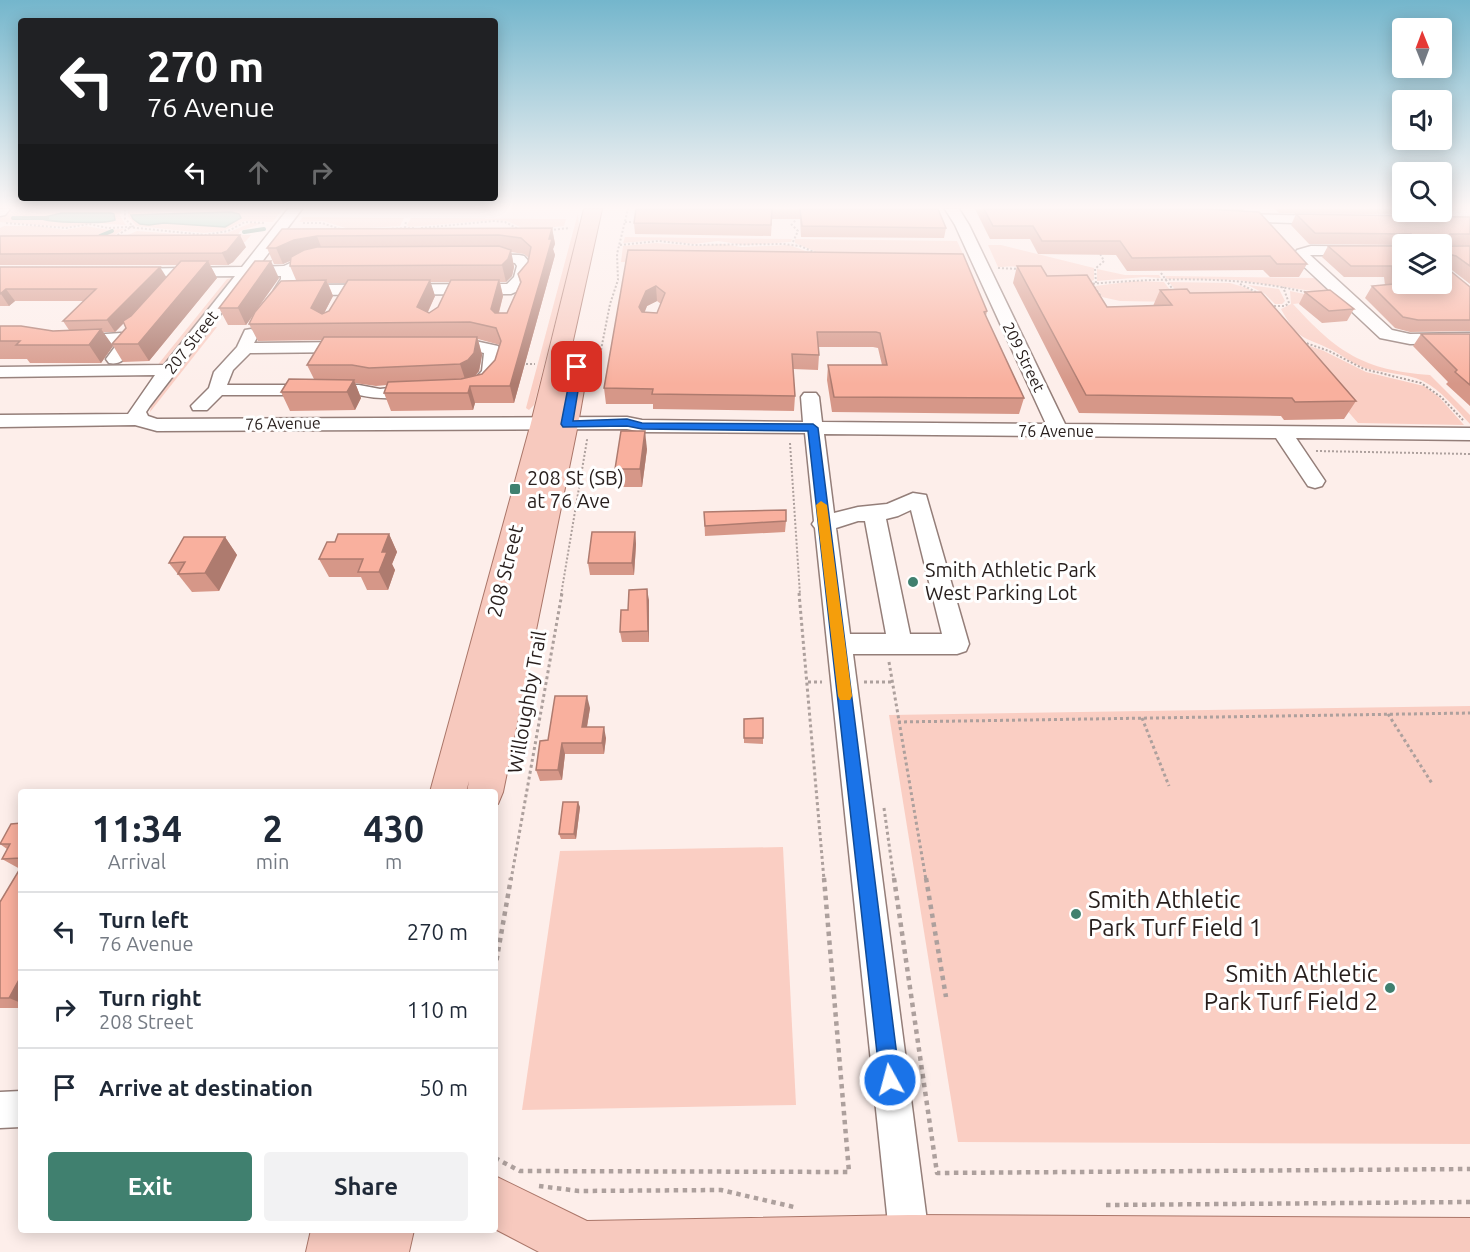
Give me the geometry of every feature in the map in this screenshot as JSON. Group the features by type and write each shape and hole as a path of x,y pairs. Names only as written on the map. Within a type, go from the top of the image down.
{"main road":[{"name":"208 Street","path":"449,789 565,429 586,267"},
{"name":"208 Street","path":"485,789 565,429 604,267"},
{"path":"503,1175 526,1219 585,1247 1470,1244"},
{"path":"332,1252 336,1233"},
{"path":"383,1252 387,1233"}],"street":[{"name":"207 Street","path":"139,419 137,412 250,267"},
{"path":"117,272 287,271 294,267"},
{"path":"282,290 445,296 511,290 521,278 524,267"},
{"name":"209 Street","path":"981,267 1059,431"},
{"path":"1313,267 1379,329 1389,335 1410,339 1470,338"},
{"path":"270,307 289,279 287,271"},
{"path":"166,291 184,272"},
{"path":"511,290 514,298 511,307"},
{"path":"338,308 348,291"},
{"path":"246,348 246,341 254,329"},
{"path":"58,340 104,341 128,333 127,344 110,364"},
{"path":"455,389 480,393 488,377 492,357 503,334"},
{"path":"428,347 476,346 492,357"},
{"path":"218,390 218,381 232,360 246,348 369,347"},
{"path":"0,372 169,370"},
{"path":"200,406 208,396 218,390 359,390 380,394 433,390"},
{"path":"366,423 380,394"},
{"path":"810,397 822,513 850,644 910,1246"},
{"name":"76 Avenue","path":"0,421 139,419 145,423 157,425 366,423 565,429 629,429 642,426 1059,431 1468,428"},
{"path":"1281,431 1315,481"},
{"path":"822,513 866,514 891,511 919,500 957,644 894,651 850,644"},
{"path":"866,514 894,651"},
{"path":"0,1110 18,1109"}],"path":[{"path":"596,378 610,304 618,280 618,267"},
{"path":"1096,283 1097,267"},
{"path":"993,268 1025,271"},
{"path":"1161,273 1177,295"},
{"path":"1083,284 1166,280 1239,283 1283,287 1314,294"},
{"path":"1239,283 1257,292 1274,306 1282,317"},
{"path":"1091,284 1100,295 1100,300"},
{"path":"1274,306 1285,306 1289,303 1283,287"},
{"path":"1298,338 1335,354 1357,367 1421,383 1441,397 1468,428"},
{"path":"492,357 535,364"},
{"name":"Willoughby Trail","path":"498,952 582,478 565,429"},
{"path":"503,1175 520,1171 580,1173 849,1172 797,566 795,495 790,441"},
{"path":"1312,451 1470,454"},
{"path":"850,644 866,682 868,694"},
{"path":"894,651 892,682 946,998"},
{"path":"807,682 827,682"},
{"path":"866,682 892,682"},
{"path":"898,722 1470,713"},
{"path":"1388,714 1433,785"},
{"path":"1142,718 1169,786"},
{"path":"883,799 937,1173 1470,1169"},
{"path":"503,1175 579,1191 721,1190 799,1208"},
{"path":"1093,1205 1470,1202"}],"shaded area":[{"path":"563,267 569,267 534,405 529,410 526,408"},
{"path":"1018,267 1094,268 1094,280 1077,283"},
{"path":"1097,269 1125,275 1159,275 1161,278 1097,281"},
{"path":"1165,276 1316,278 1332,294 1237,280 1167,279"},
{"path":"232,278 230,284 224,288 161,366 156,367 227,279"},
{"path":"1135,281 1164,282 1179,302 1120,301 1102,297 1095,286"},
{"path":"1169,282 1230,283 1247,288 1262,298 1304,344 1324,351 1366,372 1424,386 1439,397 1464,425 1358,423 1254,303 1185,302"},
{"path":"1248,285 1279,289 1285,301 1282,304 1275,304 1265,294"},
{"path":"1290,291 1333,300 1293,304 1324,335 1353,356 1387,369 1430,375 1470,415 1470,424 1443,395 1423,381 1409,376 1365,368 1297,333 1281,309 1291,304"},
{"path":"213,327 217,327 150,412 151,407"},
{"path":"1470,706 1470,1144 958,1142 889,715"},
{"path":"783,847 796,1105 522,1110 560,851"}],"building":[{"path":"0,267 160,267 107,320 63,321 96,289 6,289 0,294"},
{"path":"175,267 203,267 138,344 112,344 126,328 123,321 131,316"},
{"path":"250,267 266,267 238,308 219,308"},
{"path":"523,267 544,267 510,386 470,386 468,393 384,393 388,382 461,379 482,374 495,360 501,341 496,328 470,322 249,324 255,312 281,281 326,280 311,308 322,314 329,311 348,280 430,280 417,307 429,313 438,307 451,280 499,280 491,309 495,313 507,313 521,282 518,274"},
{"path":"625,267 969,267 987,311 984,312 1024,398 834,397 828,365 887,365 880,333 876,332 817,332 819,355 792,354 795,396 652,394 653,389 604,388","holes":["656,286 665,293 657,313 642,312 639,307 646,291"]},
{"path":"1018,267 1042,267 1047,276 1087,275 1107,307 1172,305 1160,290 1187,289 1190,293 1261,292 1356,401 1295,402 1292,398 1086,395"},
{"path":"1452,272 1470,287 1470,320 1418,320 1403,317 1372,286 1392,284 1392,294 1452,294"},
{"path":"1330,290 1354,309 1329,311 1305,292"},
{"path":"0,326 21,326 53,331 101,329 89,345 16,345 20,341 0,341"},
{"path":"1421,334 1470,334 1470,385 1455,372 1457,370"},
{"path":"324,337 477,337 474,353 460,364 369,368 352,365 307,365"},
{"path":"289,379 354,380 347,392 281,392"},
{"path":"621,431 645,431 640,469 615,469"},
{"path":"786,510 786,521 705,526 704,512"},
{"path":"592,532 635,532 632,563 588,563"},
{"path":"338,534 389,534 382,552 387,552 379,572 358,572 363,559 319,559 327,542 335,542"},
{"path":"184,537 225,537 205,573 178,574 185,562 169,563"},
{"path":"647,589 648,631 620,632 621,610 628,610 629,590"},
{"path":"555,696 587,696 582,727 604,727 602,743 562,743 558,770 536,770 540,741 548,740"},
{"path":"763,718 763,738 744,738 744,719"},
{"path":"563,802 578,802 574,834 559,834"},
{"path":"18,823 18,858 2,859 10,844 0,844 11,824"},
{"path":"18,872 18,982 9,998 0,998 0,902"}],"slow traffic":[{"path":"821,505 845,696"}],"place":[{"name":"208 St (SB) at 76 Ave","path":"515,489"},
{"name":"Smith Athletic Park West Parking Lot","path":"913,582"},
{"name":"Smith Athletic Park Turf Field 1","path":"1076,914"},
{"name":"Smith Athletic Park Turf Field 2","path":"1390,988"}],"route":[{"path":"577,367 567,424 627,423 642,426 813,428 890,1080"}]}
